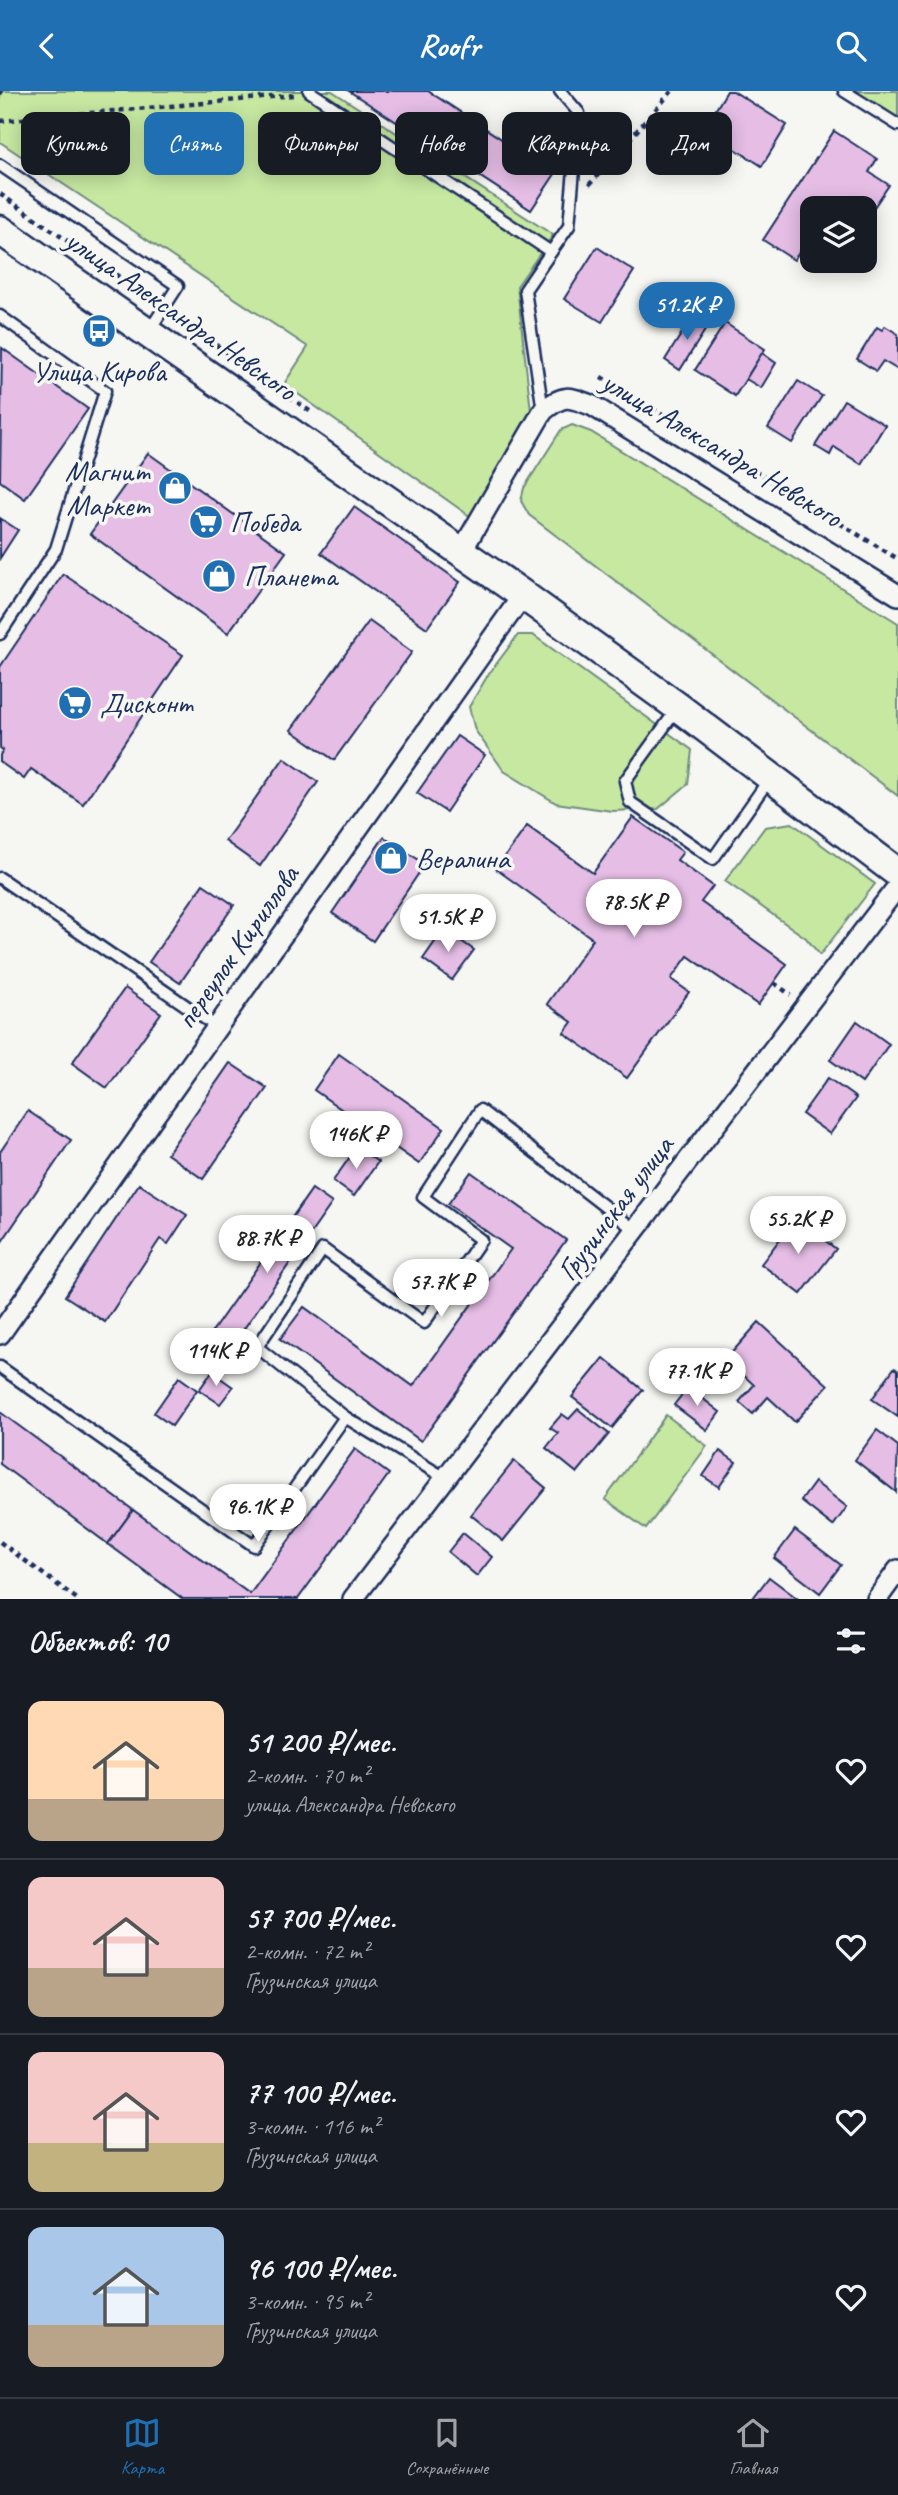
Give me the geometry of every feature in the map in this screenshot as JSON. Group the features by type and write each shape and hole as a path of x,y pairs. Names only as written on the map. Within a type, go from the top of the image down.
{"main road":[{"name":"улица Александра Невского","path":"0,230 523,595 678,707 898,873"}],"street":[{"name":"улица Александра Невского","path":"543,411 559,398 573,398 593,406 898,595"},
{"path":"461,552 543,411"},
{"name":"переулок Кириллова","path":"0,1334 523,595"},
{"name":"Грузинская улица","path":"353,1599 898,886"},
{"path":"877,1599 898,1570"}],"lane":[{"path":"543,411 525,290 569,226 579,113 560,91"},
{"path":"844,91 898,125"},
{"path":"311,92 551,252"},
{"path":"0,165 178,286 148,333"},
{"path":"0,316 105,391 56,549 0,634"},
{"path":"678,707 625,781 630,802 713,859 771,778"},
{"path":"0,878 217,1027"},
{"path":"445,1478 345,1417 257,1347 323,1249 424,1323 481,1240 423,1197 480,1110 635,1230"},
{"path":"0,1367 254,1546 345,1417"}],"path":[{"path":"571,204 672,91"},
{"path":"0,121 311,92"},
{"path":"0,194 140,291"},
{"path":"601,377 898,559"},
{"path":"774,983 784,990"},
{"path":"0,1542 77,1599"}],"green space":[{"path":"0,91 332,91 364,112 258,112 258,175 381,175 381,123 395,132 395,175 461,175 553,235 517,286 531,411 471,517 284,384 308,347 50,175 130,175 130,112 21,112 21,156 0,142"},
{"path":"845,91 898,91 898,124"},
{"path":"572,425 591,432 898,623 898,796 529,515 521,501 524,488 561,430"},
{"path":"518,635 533,635 692,750 688,784 658,809 612,811 556,803 504,771 475,730 469,707 488,675"},
{"path":"792,823 875,884 820,955 806,938 725,881 765,827"},
{"path":"666,1415 707,1446 646,1529 605,1499"}],"building":[{"path":"349,91 428,91 460,112 395,112 395,121"},
{"path":"727,91 733,91 787,125 762,166 732,147 732,112 714,112"},
{"path":"488,130 502,139 502,175 554,175 531,210 477,175 488,175"},
{"path":"834,131 877,159 869,172 889,185 877,203 877,196 800,196 800,251 794,260 763,240"},
{"path":"597,247 634,271 602,322 564,299"},
{"path":"694,314 709,324 680,370 665,360"},
{"path":"725,323 765,349 735,396 695,370"},
{"path":"885,326 898,334 898,370 883,361 876,371 857,359 877,327 882,330"},
{"path":"2,348 88,409 25,499 0,481"},
{"path":"762,353 776,363 761,388 746,379"},
{"path":"798,381 822,396 792,443 768,428"},
{"path":"844,400 885,425 861,464 834,447 830,455 815,446"},
{"path":"148,453 286,552 228,633 90,534"},
{"path":"354,507 460,582 427,628 321,553"},
{"path":"0,518 18,530 0,558"},
{"name":"Дисконт","path":"63,574 183,655 83,804 31,769 24,779 0,762 3,750 0,748 0,667"},
{"path":"369,621 412,652 334,760 291,730"},
{"path":"457,736 485,755 446,812 417,793"},
{"path":"284,758 318,782 260,866 225,841"},
{"path":"633,817 683,852 677,860 713,886 701,902 787,964 758,1005 688,956 671,979 689,992 627,1078 564,1033 572,1022 547,1004 593,939 496,869 527,826 593,873"},
{"path":"384,837 425,864 373,941 332,913"},
{"path":"203,884 234,905 180,983 149,962"},
{"path":"444,929 474,950 452,980 423,959"},
{"path":"125,988 161,1013 107,1088 72,1063"},
{"path":"857,1021 889,1044 862,1083 830,1060"},
{"path":"339,1054 444,1128 419,1164 314,1090"},
{"path":"230,1063 267,1088 203,1179 167,1154"},
{"path":"828,1078 856,1098 830,1134 802,1114"},
{"path":"28,1111 71,1140 1,1243 0,1152"},
{"path":"357,1147 378,1162 354,1196 333,1181"},
{"path":"471,1172 566,1240 421,1441 280,1339 304,1307 413,1386 511,1249 448,1204"},
{"path":"139,1184 187,1215 168,1244 160,1239 105,1322 65,1296"},
{"path":"312,1189 332,1203 222,1360 202,1346"},
{"path":"796,1218 836,1249 801,1294 761,1264"},
{"path":"759,1322 828,1385 795,1422 768,1397 753,1414 739,1402 754,1385 726,1359"},
{"path":"604,1358 643,1390 612,1428 572,1397"},
{"path":"894,1368 898,1370 898,1417 872,1399"},
{"path":"212,1372 233,1387 220,1404 199,1390"},
{"path":"179,1377 197,1390 172,1426 154,1413"},
{"path":"688,1387 720,1412 707,1430 674,1405"},
{"path":"578,1409 609,1434 577,1473 546,1448 558,1433 550,1428 562,1414 569,1419"},
{"path":"0,1412 133,1510 108,1544 0,1464"},
{"path":"877,1430 898,1446 896,1492 855,1460"},
{"path":"355,1449 389,1474 298,1599 183,1599 108,1544 133,1510 250,1594"},
{"path":"720,1451 736,1462 719,1487 703,1476"},
{"path":"514,1461 546,1488 503,1541 471,1515"},
{"path":"815,1482 847,1507 833,1526 801,1501"},
{"path":"795,1530 841,1565 820,1593 774,1558"},
{"path":"463,1533 492,1557 477,1576 448,1552"},
{"path":"769,1577 798,1599 753,1598"}],"place":[{"name":"Улица Кирова","path":"99,331"},
{"name":"Магнит Маркет","path":"175,488"},
{"name":"Победа","path":"206,522"},
{"name":"Планета","path":"219,576"},
{"name":"Дисконт","path":"75,703"},
{"name":"Вералина","path":"391,858"}]}
